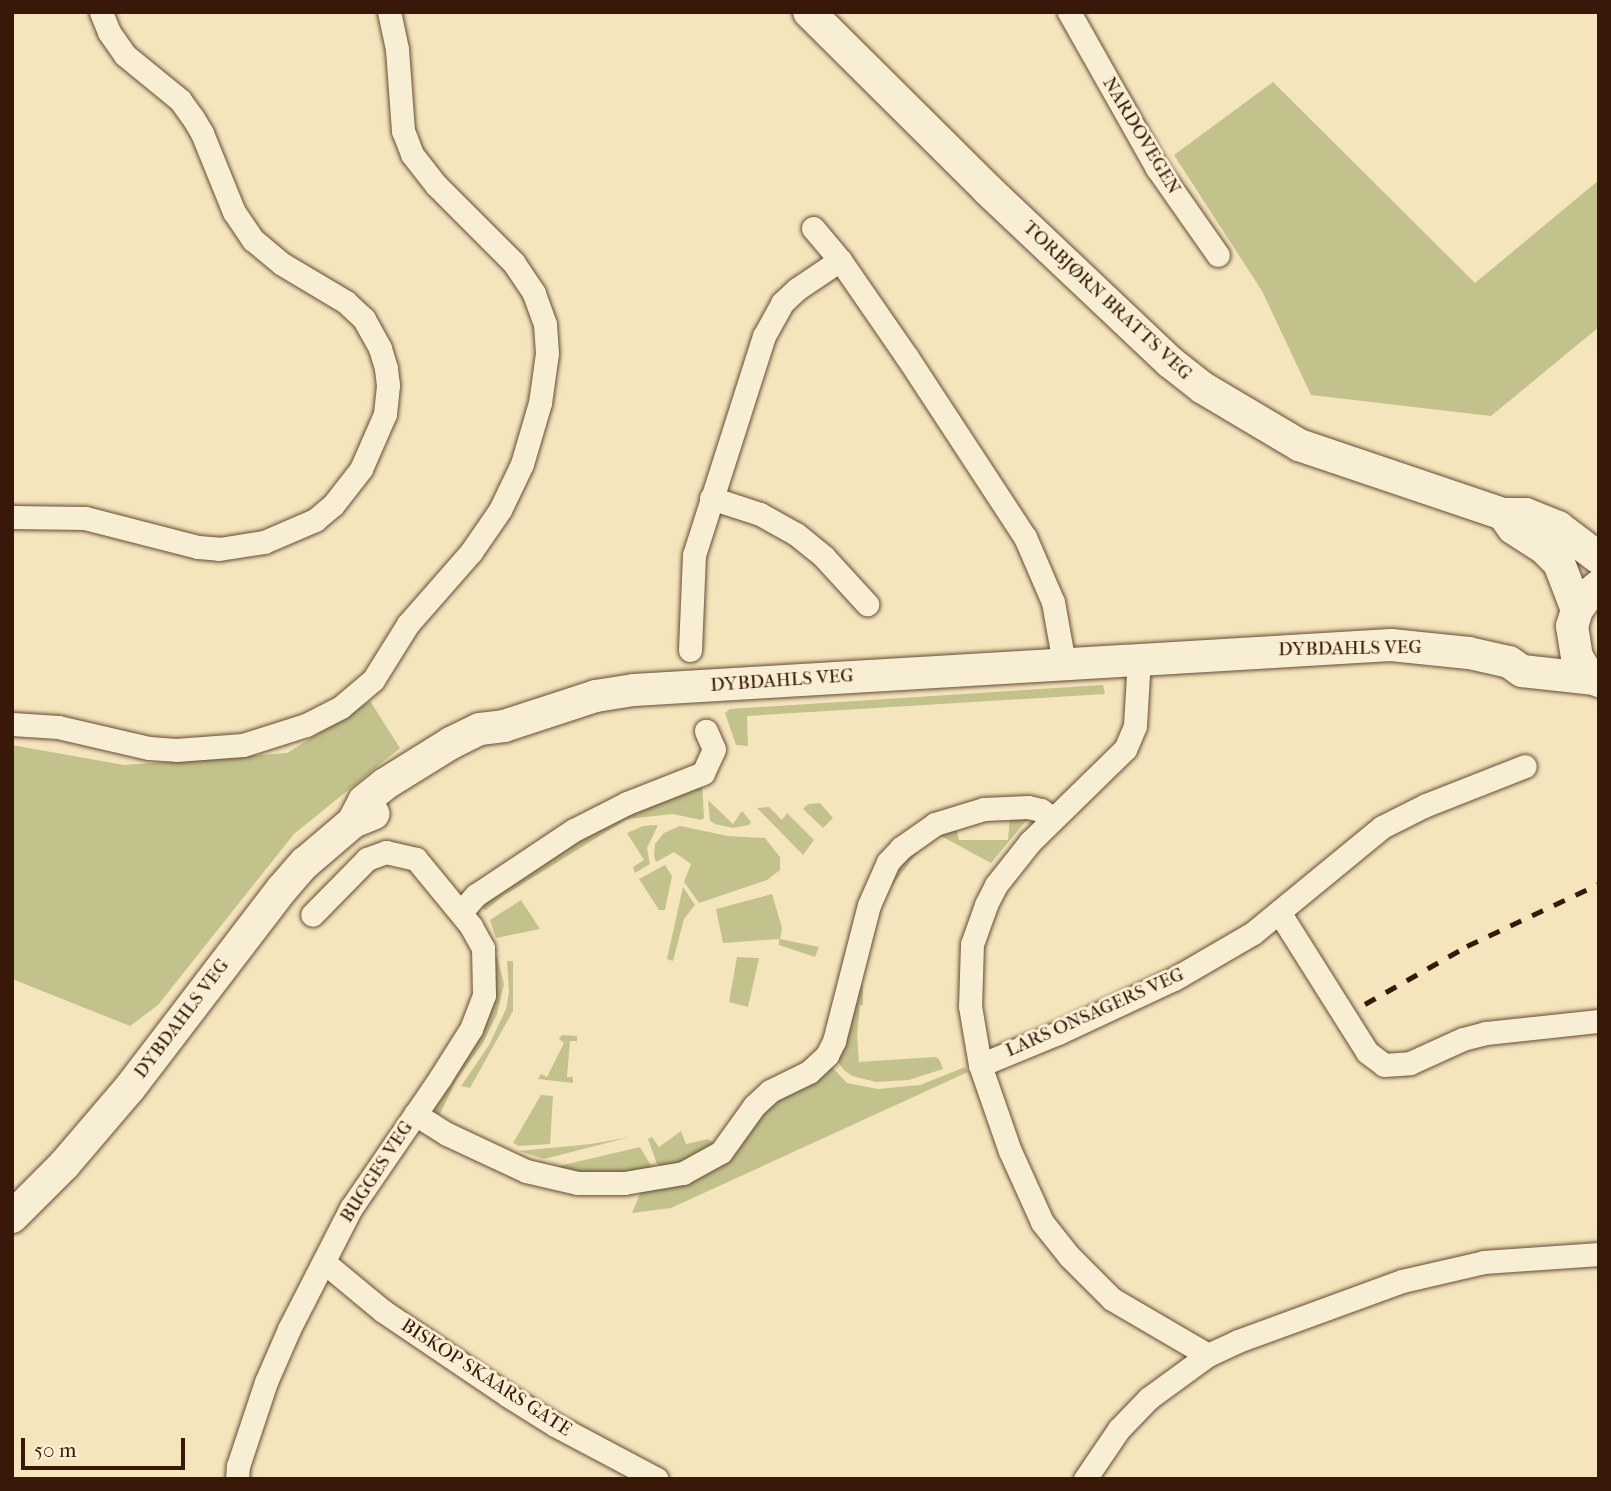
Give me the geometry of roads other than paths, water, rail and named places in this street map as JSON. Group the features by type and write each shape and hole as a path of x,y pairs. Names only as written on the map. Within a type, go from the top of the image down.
{"main road":[{"name":"TORBJØRN BRATTS VEG","path":"809,12 987,190 1170,362 1231,408 1299,445 1503,514 1526,514 1558,527 1599,558"},
{"name":"TORBJØRN BRATTS VEG","path":"1503,514 1513,528 1544,548 1559,563 1577,610"},
{"path":"1597,680 1585,670 1573,643 1573,626 1577,610 1599,586"},
{"name":"DYBDAHLS VEG","path":"1509,662 1573,643"},
{"name":"DYBDAHLS VEG","path":"12,1217 64,1165 129,1089 282,889 305,863 353,822 376,812 488,745 505,726 596,696 634,690 1391,645 1469,653 1509,662 1522,671 1597,680"}],"street":[{"path":"12,517 85,518 172,542 208,548 264,542 315,520 333,505 361,469 385,414 388,385 386,368 380,348 364,319 346,302 282,264 253,240 234,212 202,133 193,118 180,100 125,55 109,32 101,12"},
{"path":"12,723 58,727 149,748 177,750 243,745 306,725 341,707 373,680 408,624 471,552 500,510 522,464 540,403 547,353 545,324 534,293 514,263 436,186 412,154 403,131 397,49 389,12"},
{"name":"NARDOVEGEN","path":"1069,12 1157,168 1218,255"},
{"path":"813,228 840,260 1025,537 1053,602 1065,663"},
{"path":"691,650 694,555 764,336 774,316 797,289 840,260"},
{"path":"711,498 760,514 796,534 833,565 867,604"},
{"path":"1139,658 1137,714 1131,738 1116,759 1052,818 996,885 972,944 970,1006 980,1065 1010,1151 1042,1222 1062,1248 1112,1299 1208,1355"},
{"path":"461,912 486,887 574,830 626,803 704,773 713,749 706,731"},
{"name":"LARS ONSAGERS VEG","path":"980,1065 1097,1017 1174,979 1253,933 1382,827 1426,804 1525,766"},
{"path":"415,1114 447,1133 526,1171 578,1183 624,1183 655,1179 691,1169 721,1152 754,1106 770,1091 809,1072 827,1055 834,1041 869,905 888,862 901,848 934,824 984,809 1028,807 1041,810 1052,818"},
{"name":"BUGGES VEG","path":"237,1479 238,1466 266,1382 289,1329 351,1208 471,1029 484,995 482,948 461,912 415,859 386,852 367,859 312,915"},
{"path":"1279,912 1367,1052 1384,1065 1410,1063 1463,1039 1486,1033 1599,1021"},
{"path":"1085,1479 1098,1455 1125,1422 1179,1374 1208,1355 1278,1324 1402,1281 1484,1262 1599,1254"},
{"name":"BISKOP SKAARS GATE","path":"325,1263 383,1311 507,1395 555,1425 657,1479"}],"railway":[{"path":"1365,1004 1467,946 1599,884"}]}
